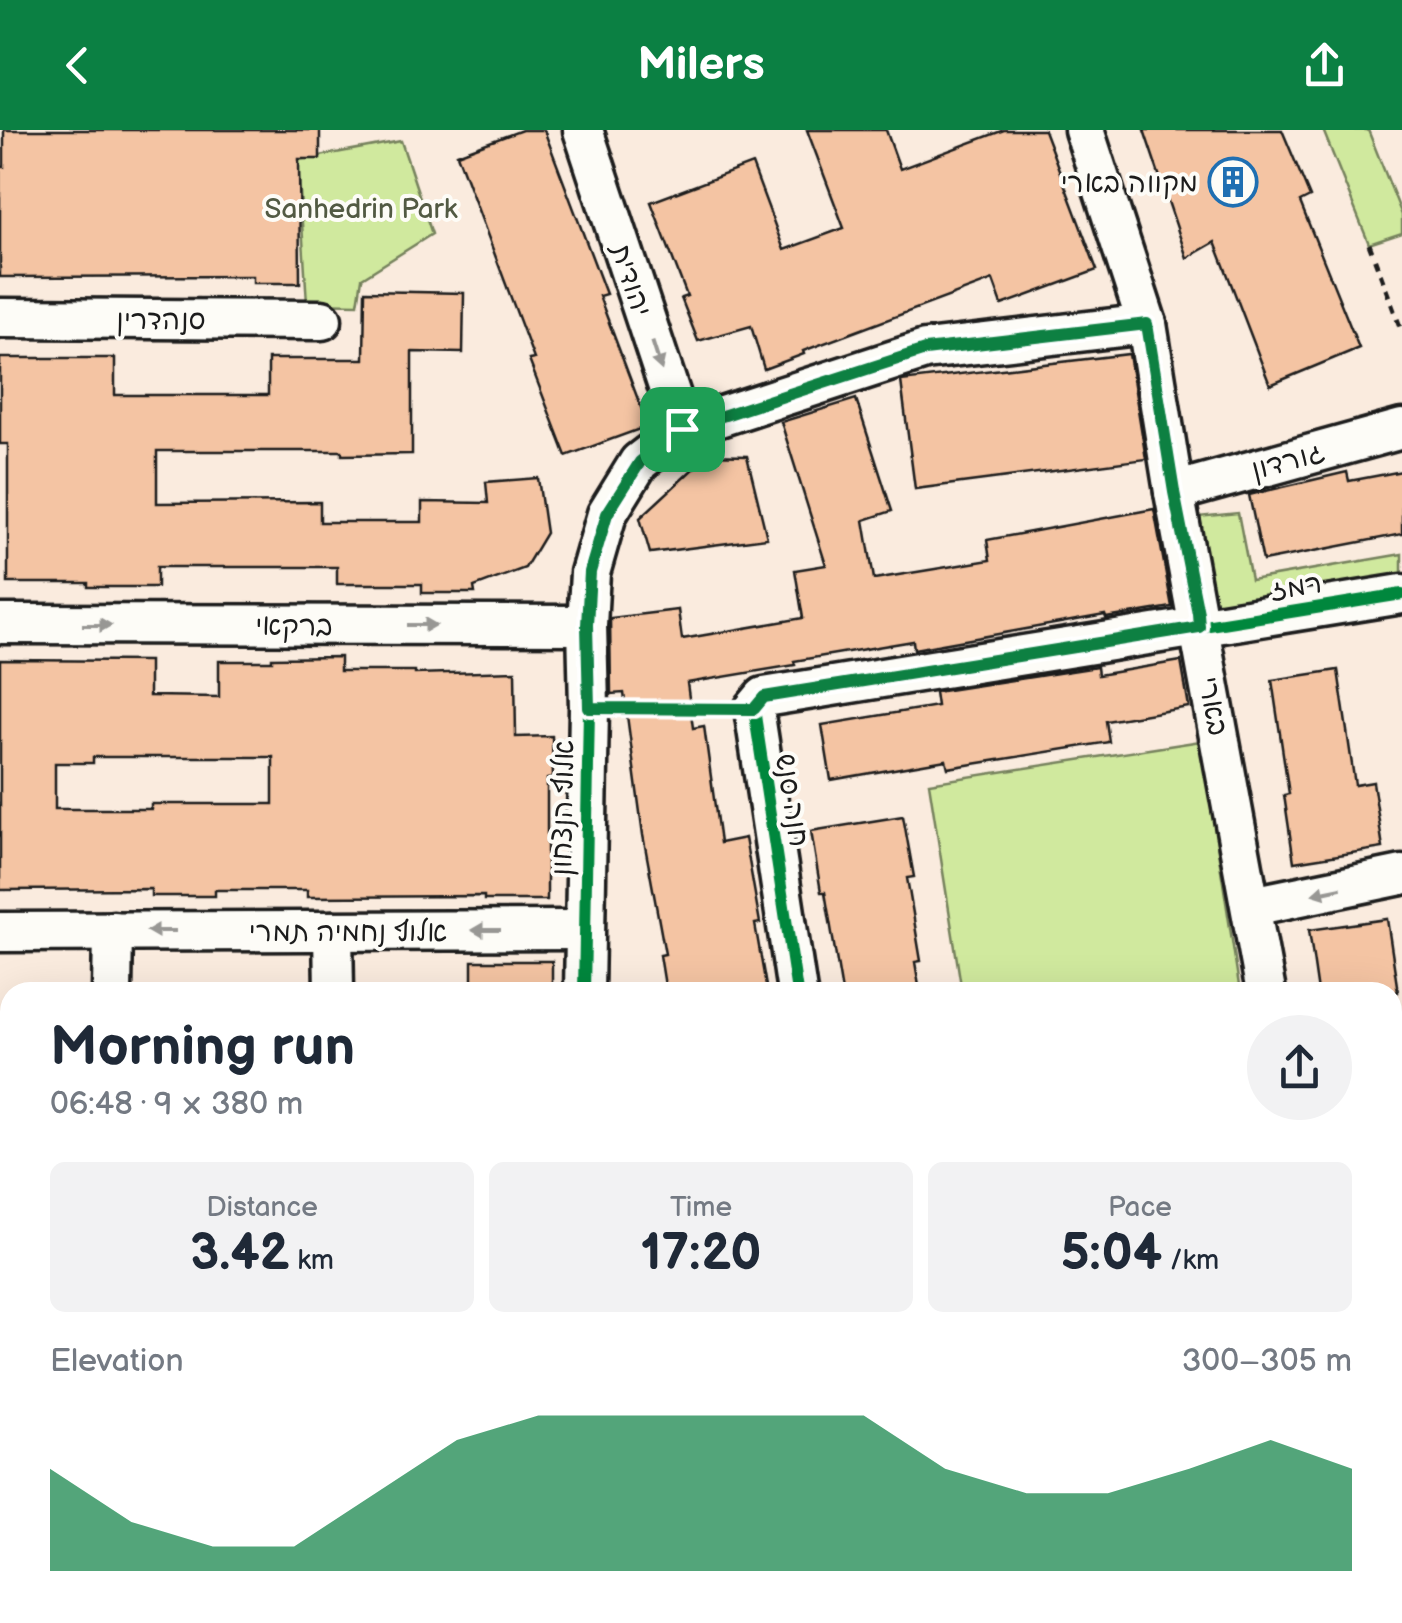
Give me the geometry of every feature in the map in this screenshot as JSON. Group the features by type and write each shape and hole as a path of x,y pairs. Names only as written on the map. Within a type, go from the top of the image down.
{"street":[{"name":"יהודית","path":"583,130 682,429"},
{"name":"בארי","path":"1084,130 1147,324 1264,982"},
{"name":"סנהדרין","path":"0,318 322,320"},
{"path":"682,429 925,350 1147,324"},
{"name":"אלוף הנצחון","path":"584,982 590,572 607,514 640,462 682,429"},
{"name":"גורדון","path":"1174,492 1402,429"},
{"name":"רמז","path":"1199,627 1402,594"},
{"name":"ברקאי","path":"0,624 587,625"},
{"path":"754,709 764,697 1199,627"},
{"name":"חנה סנש","path":"754,709 795,982"},
{"path":"1252,906 1402,875"},
{"path":"333,930 334,982"},
{"name":"אלוף נחמיה תמרי","path":"0,932 584,930"},
{"path":"112,982 113,931"}],"path":[{"path":"1369,244 1402,332"},
{"path":"589,708 754,709"}],"green space":[{"path":"1323,130 1368,130 1402,215 1402,233 1369,244"},
{"name":"Sanhedrin Park","path":"401,141 432,234 362,278 358,304 307,303 298,160"},
{"path":"1238,513 1251,580 1402,554 1402,585 1217,616 1197,517"},
{"path":"1201,741 1238,982 960,982 929,783"}],"building":[{"path":"4,130 320,130 320,159 299,159 300,283 253,283 253,276 0,277"},
{"path":"522,130 544,130 606,294 599,296 648,426 566,456 457,154"},
{"path":"807,130 886,130 900,169 1004,130 1044,130 1097,270 1002,305 993,280 764,369 751,326 698,341 681,298 687,296 651,202 752,164 784,250 844,228"},
{"path":"1144,130 1282,130 1310,197 1300,202 1359,348 1270,385 1215,242 1187,258"},
{"path":"365,291 464,293 463,353 412,352 412,454 157,451 157,503 320,502 320,522 422,522 422,502 488,503 486,482 538,478 546,533 525,568 474,587 475,593 422,593 422,584 337,584 337,567 157,567 157,587 8,583 8,444 0,444 0,358 115,358 115,395 268,395 268,359 364,359"},
{"path":"1129,354 1146,459 915,489 901,381"},
{"path":"856,399 892,511 864,520 874,579 990,560 987,540 1154,509 1172,607 914,649 913,641 687,683 693,728 704,726 720,843 745,838 760,923 755,924 765,982 664,982 660,955 665,954 643,835 624,693 611,694 610,618 678,610 682,639 803,618 795,570 826,565 781,422"},
{"path":"708,455 747,456 767,538 650,553 640,518"},
{"path":"1402,471 1402,534 1263,561 1249,495 1347,472 1349,481"},
{"path":"340,657 340,671 515,671 516,737 552,736 553,778 547,779 547,900 484,900 484,896 307,897 307,890 215,890 215,896 151,896 151,889 0,890 0,660 149,661 149,696 219,697 219,661","holes":["93,757 273,757 273,804 55,809 55,763 93,763"]},
{"path":"1181,661 1189,707 1106,721 1109,742 948,768 946,760 831,780 822,725 937,706 935,692 1097,667 1098,675"},
{"path":"1338,670 1355,785 1373,782 1383,848 1294,862 1284,795 1289,794 1272,680"},
{"path":"903,816 914,877 907,878 921,961 915,962 918,982 840,982 811,831"},
{"path":"1387,919 1396,982 1317,982 1309,930"},
{"path":"472,961 552,961 552,982 472,982"}],"cycle path":[{"path":"584,982 590,573 607,514 639,462 682,429 925,350 1147,324"},
{"path":"795,982 754,709 764,697 1402,594"}],"place":[{"name":"מקווה בארי","path":"1233,182"}],"route":[{"path":"1147,324 1199,627 764,697 754,709 589,708 590,572 607,514 640,462 682,429 925,350 1147,324"}]}
